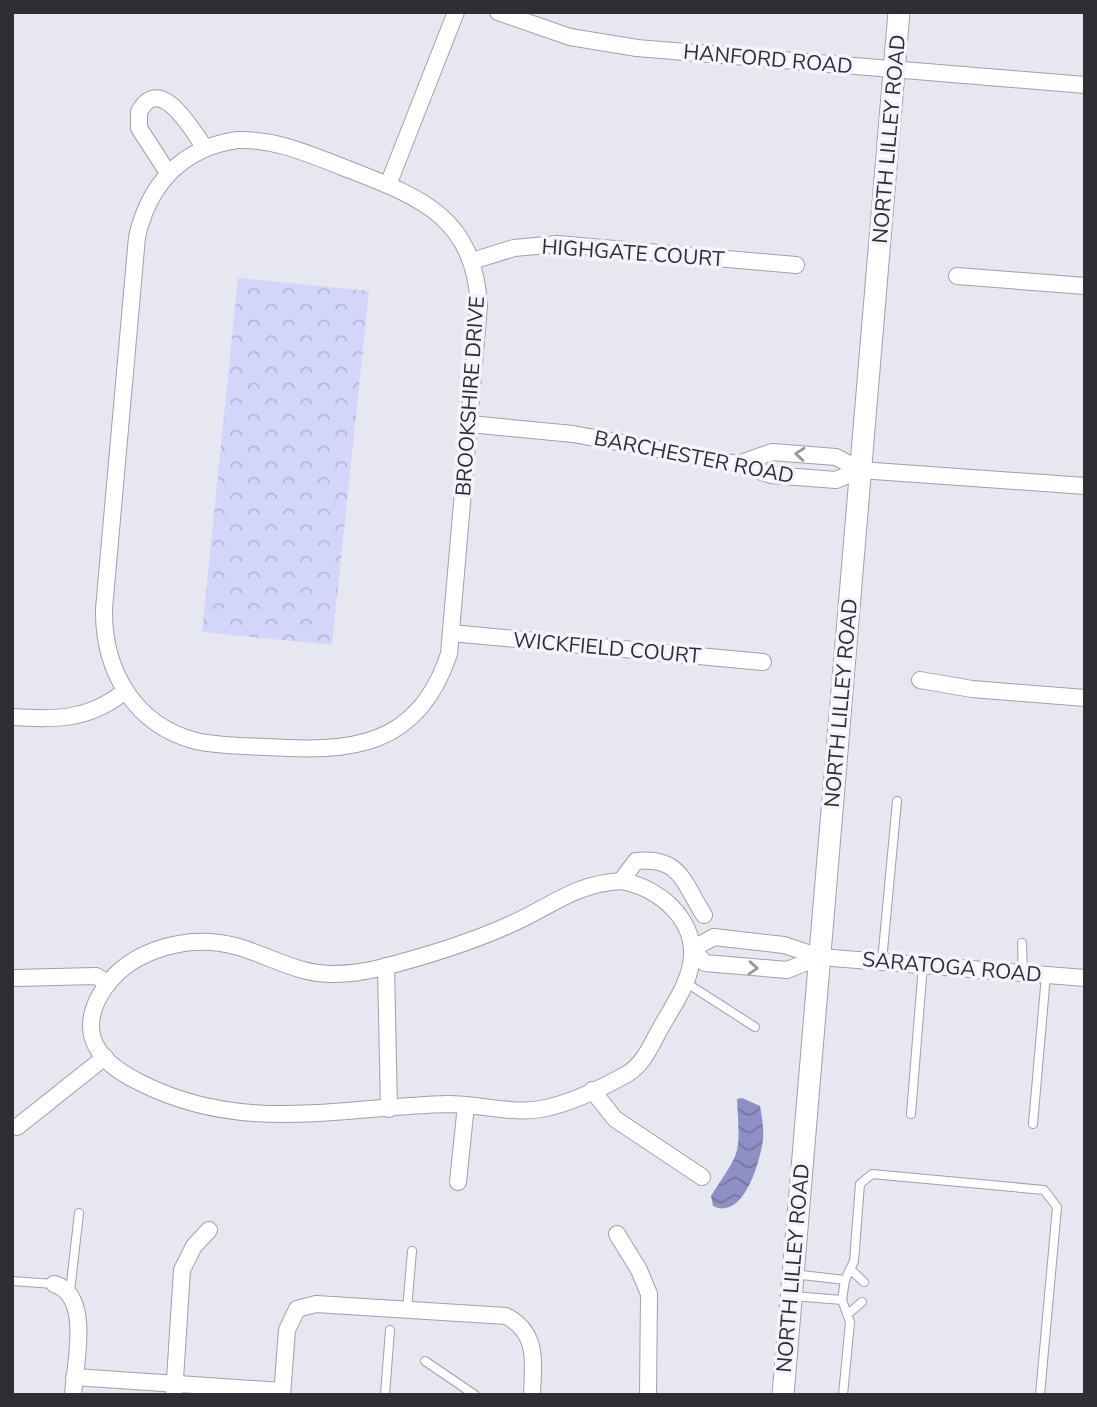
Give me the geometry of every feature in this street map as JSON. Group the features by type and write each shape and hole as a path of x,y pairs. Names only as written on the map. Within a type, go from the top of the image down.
{"street":[{"path":"388,185 456,12"},
{"name":"HANFORD ROAD","path":"498,12 545,30 603,44 1085,85"},
{"name":"NORTH LILLEY ROAD","path":"783,1395 899,12"},
{"path":"168,173 139,128 139,112 147,102 159,98 171,103 205,148"},
{"name":"BROOKSHIRE DRIVE","path":"237,140 275,142 388,185 419,198 441,214 458,234 472,261 480,306 451,633 443,672 421,707 388,733 349,748 316,750 196,741 154,722 125,691 108,655 104,609 137,237 148,202 168,173 205,148 237,140"},
{"name":"HIGHGATE COURT","path":"472,261 514,248 558,244 796,265"},
{"path":"957,276 1085,286"},
{"name":"BARCHESTER ROAD","path":"470,424 551,431 738,464 771,475 830,480 860,470 1085,486"},
{"path":"738,464 772,452 836,457 860,470"},
{"name":"WICKFIELD COURT","path":"451,633 763,662"},
{"path":"920,680 972,689 1085,698"},
{"path":"12,717 71,718 100,708 125,691"},
{"path":"621,881 636,861 657,859 672,866 704,915"},
{"path":"621,881 638,884 666,900 689,936 692,949 685,982 638,1067 592,1090 534,1110 466,1105 285,1116 234,1113 164,1095 128,1076 105,1057 94,1042 91,1022 95,1006 108,983 122,968 144,955 170,946 193,943 235,946 303,970 322,973 362,972 386,967 494,931 581,887 621,881"},
{"path":"692,949 714,937 784,946 820,957"},
{"path":"692,949 705,964 787,970 820,957"},
{"name":"SARATOGA ROAD","path":"820,957 1085,978"},
{"path":"386,967 389,1109"},
{"path":"15,978 96,976 108,983"},
{"path":"17,1127 105,1057"},
{"path":"592,1090 615,1119 702,1177"},
{"path":"458,1181 466,1105"},
{"path":"174,1389 183,1270 190,1253 209,1230"},
{"path":"617,1234 639,1270 649,1294 648,1395"},
{"path":"54,1284 71,1292 78,1313 73,1395"},
{"path":"74,1377 174,1389 282,1393 287,1330 297,1309 316,1304 500,1315 520,1324 533,1344 532,1395"}],"lane":[{"path":"882,961 897,801"},
{"path":"1022,943 1023,973"},
{"path":"911,1114 923,965"},
{"path":"1033,1124 1046,975"},
{"path":"685,982 755,1027"},
{"path":"843,1395 849,1313 842,1300 845,1280 854,1261 860,1184 872,1174 1044,1190 1057,1207 1041,1395"},
{"path":"71,1292 79,1213"},
{"path":"407,1310 412,1251"},
{"path":"850,1269 864,1282"},
{"path":"793,1274 845,1280"},
{"path":"12,1281 54,1284"},
{"path":"791,1296 842,1300"},
{"path":"849,1313 862,1302"},
{"path":"385,1395 390,1330"},
{"path":"425,1361 475,1395"}],"green space":[{"path":"238,278 369,291 332,645 202,632"}],"water":[{"path":"742,1098 760,1106 763,1136 758,1161 742,1197 733,1205 724,1208 713,1206 711,1196 737,1151 737,1099"}]}
